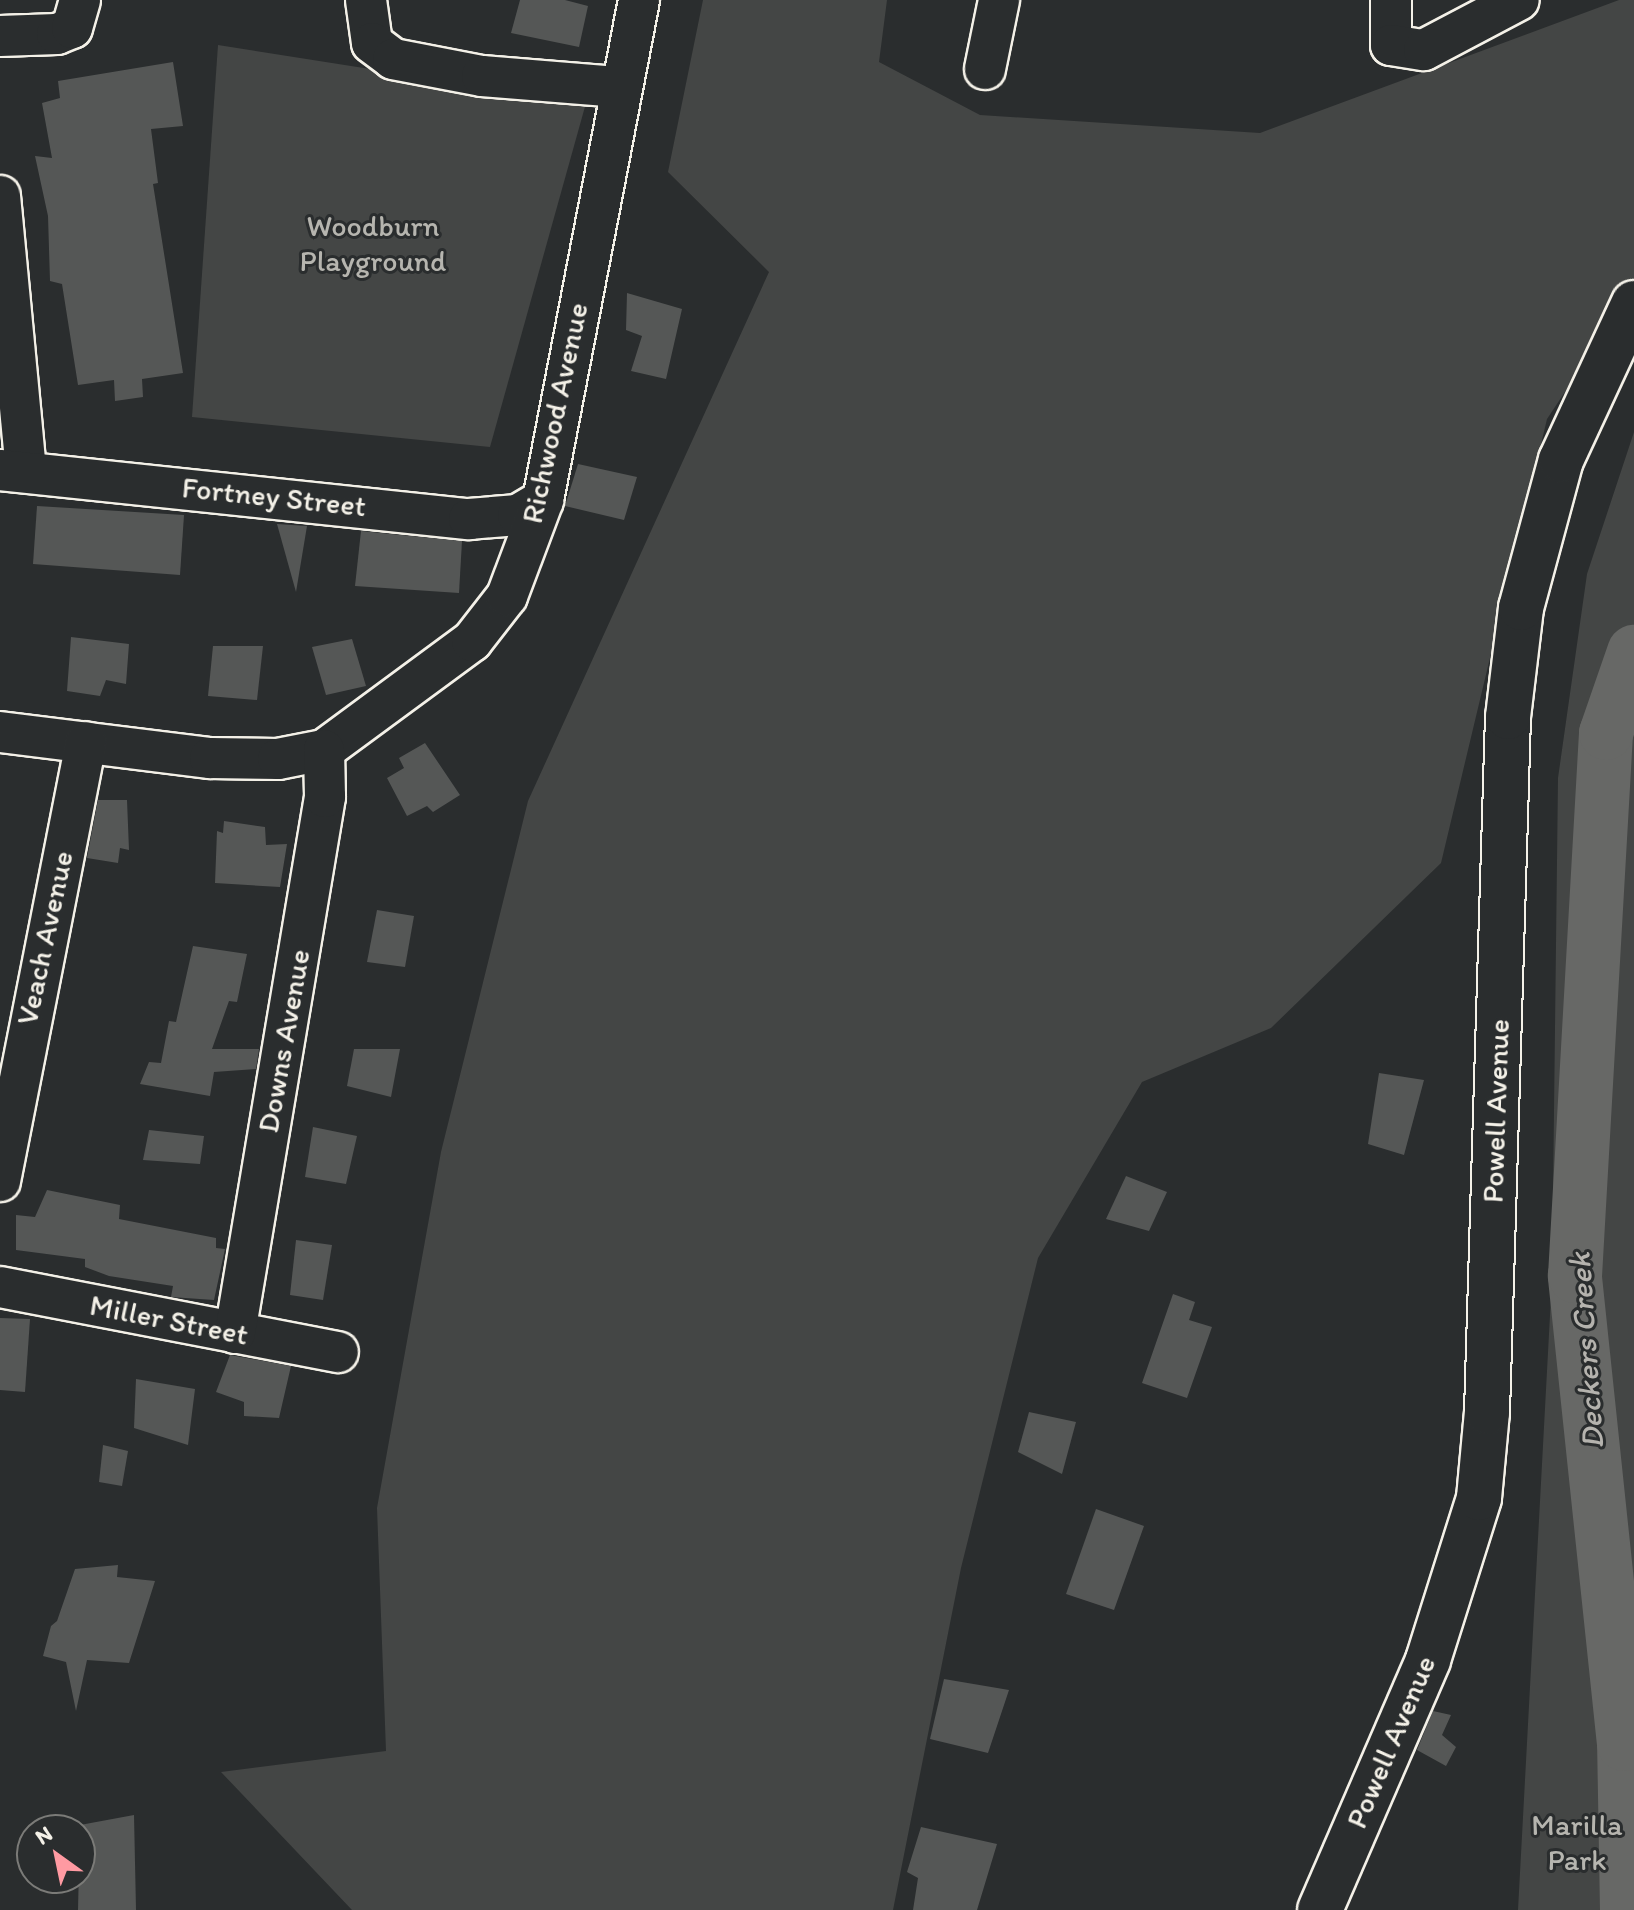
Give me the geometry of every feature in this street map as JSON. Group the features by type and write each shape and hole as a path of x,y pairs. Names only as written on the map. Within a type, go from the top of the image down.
{"main road":[{"name":"Powell Avenue","path":"1320,1910 1428,1660 1479,1498 1487,1412 1508,717 1521,608 1561,460 1634,303"}],"street":[{"path":"0,36 57,34 72,28 80,0"},
{"path":"366,0 372,43 393,59 482,76 620,87"},
{"name":"Richwood Avenue","path":"0,732 210,758 278,759 324,750 472,641 507,596 543,500 639,0"},
{"path":"985,69 999,0"},
{"path":"1391,0 1391,45 1424,50 1519,0"},
{"path":"0,196 13,471"},
{"name":"Fortney Street","path":"13,471 469,519 518,515 543,500"},
{"name":"Veach Avenue","path":"0,1181 86,742"},
{"name":"Downs Avenue","path":"235,1333 325,797 324,750"},
{"name":"Miller Street","path":"0,1287 338,1352"}],"green space":[{"path":"703,0 887,0 879,62 980,115 1260,133 1619,0 1634,0 1634,288 1547,419 1441,863 1271,1028 1142,1082 1038,1258 961,1568 893,1910 352,1910 221,1772 386,1751 377,1508 441,1152 528,801 769,272 668,172"},
{"name":"Woodburn Playground","path":"218,45 586,103 490,447 192,417"},
{"name":"Marilla Park","path":"1634,432 1634,1910 1518,1910 1552,1278 1558,778 1587,574"}],"building":[{"path":"520,0 565,0 588,6 579,47 511,33"},
{"path":"173,62 183,126 151,129 158,183 153,184 183,373 142,379 143,397 115,401 114,380 78,385 62,284 50,281 48,216 35,156 52,158 42,103 60,98 58,81"},
{"path":"627,293 682,309 666,379 631,371 642,336 626,330"},
{"path":"578,464 637,477 624,520 565,506"},
{"path":"37,506 184,515 180,575 33,564"},
{"path":"277,524 307,526 296,592"},
{"path":"361,531 462,541 459,593 355,586"},
{"path":"71,637 129,644 126,684 106,680 100,696 67,691"},
{"path":"352,639 366,686 326,695 312,647"},
{"path":"213,646 263,646 257,700 208,696"},
{"path":"425,743 460,795 433,812 427,806 407,816 387,778 404,768 399,758"},
{"path":"98,800 127,800 129,850 120,848 118,863 87,858"},
{"path":"224,821 265,827 266,845 287,844 280,887 215,883 217,831 223,833"},
{"path":"377,910 414,916 405,967 367,962"},
{"path":"193,946 247,954 237,1002 229,1001 212,1049 259,1049 256,1069 214,1072 210,1096 140,1084 149,1062 161,1063 169,1021 176,1022"},
{"path":"354,1049 400,1049 391,1097 347,1086"},
{"path":"1379,1073 1424,1080 1404,1155 1368,1144"},
{"path":"313,1127 357,1136 346,1184 305,1177"},
{"path":"149,1130 204,1136 200,1164 143,1160"},
{"path":"1126,1176 1167,1192 1149,1231 1106,1219"},
{"path":"47,1190 120,1205 119,1219 216,1238 216,1248 225,1249 214,1300 171,1297 173,1286 109,1276 85,1267 85,1259 16,1250 16,1215 35,1217"},
{"path":"296,1240 332,1245 323,1300 290,1295"},
{"path":"1173,1294 1195,1302 1189,1320 1212,1327 1187,1398 1142,1383"},
{"path":"0,1318 30,1319 25,1392 0,1390"},
{"path":"230,1355 291,1366 279,1418 244,1416 244,1402 216,1392"},
{"path":"136,1379 195,1389 188,1445 134,1428"},
{"path":"1029,1412 1076,1422 1062,1474 1018,1452"},
{"path":"103,1445 128,1451 122,1486 99,1482"},
{"path":"1096,1509 1144,1526 1114,1610 1066,1594"},
{"path":"118,1565 117,1577 155,1581 129,1663 87,1660 76,1711 66,1662 43,1656 51,1626 57,1621 75,1569"},
{"path":"944,1679 1009,1690 988,1753 930,1739"},
{"path":"1433,1711 1451,1715 1442,1735 1456,1747 1446,1766 1417,1750"},
{"path":"134,1815 136,1910 78,1910 78,1894 96,1894 96,1822"},
{"path":"921,1827 997,1844 977,1910 913,1910 918,1878 907,1872"}],"waterway":[{"name":"Deckers Creek","path":"1627,1910 1624,1744 1575,1276 1606,733 1634,652"}]}
